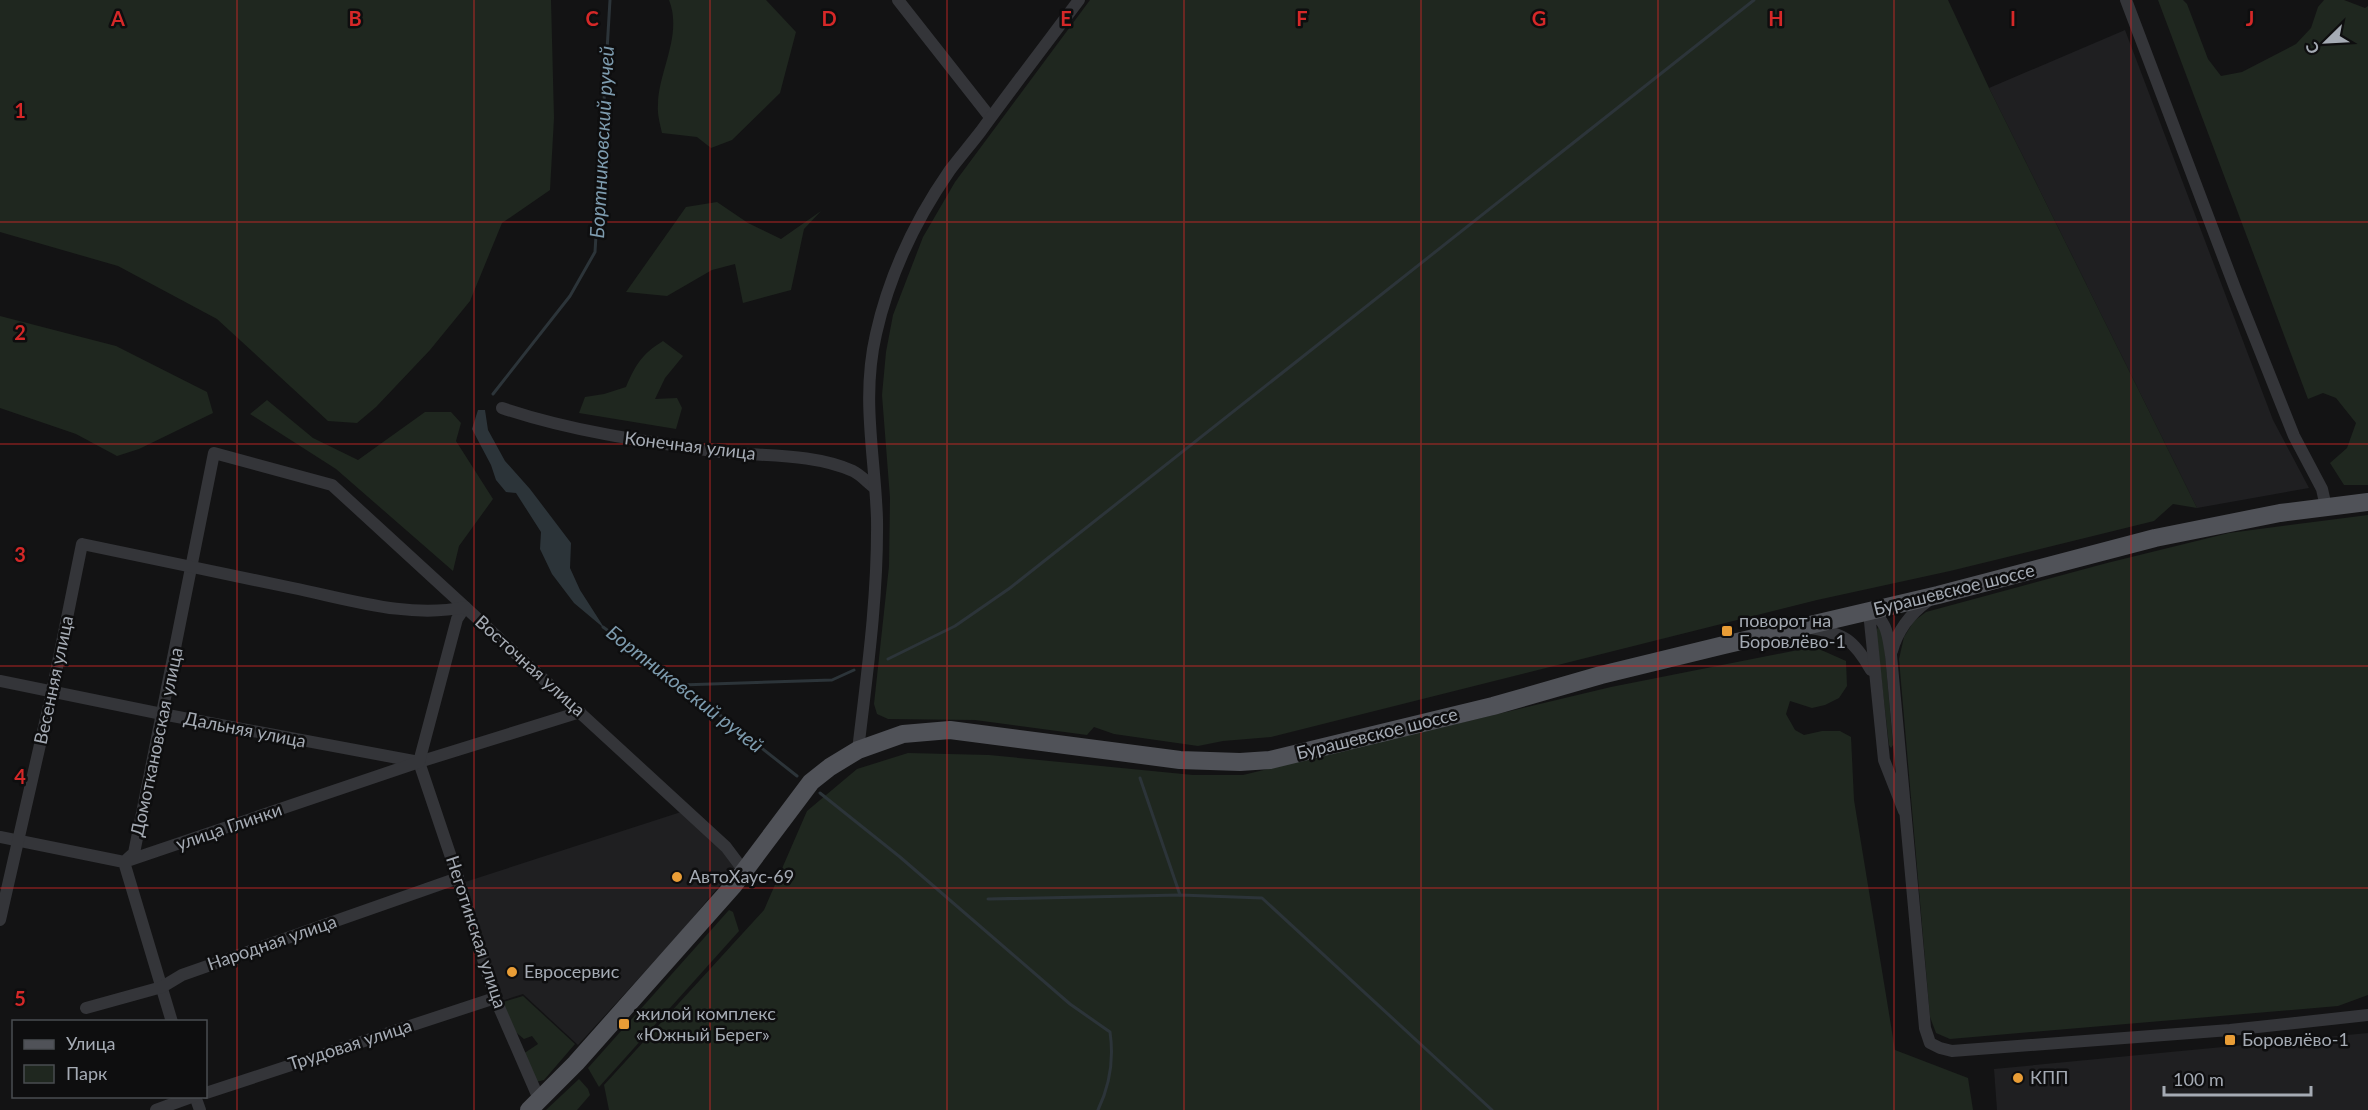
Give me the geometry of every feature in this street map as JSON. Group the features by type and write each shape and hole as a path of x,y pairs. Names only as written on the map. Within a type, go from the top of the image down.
{"main road":[{"name":"Бурашевское шоссе","path":"534,1105 616,1018 744,871 811,782 858,750 903,734 950,729 1180,760 1240,762 1270,760 1493,706 1634,667 1938,595 2155,538 2249,519 2368,502"}],"street":[{"path":"898,0 990,117"},
{"path":"858,750 873,613 877,538 868,391 876,333 887,296 919,219 952,168 1079,0"},
{"path":"2127,0 2248,320 2294,436 2322,489 2326,507"},
{"name":"Конечная улица","path":"502,408 531,418 610,435 715,451 811,460 855,472 875,488"},
{"name":"Домоткановская улица","path":"123,862 134,853 214,453 332,485 465,607"},
{"name":"Восточная улица","path":"82,544 411,610 448,610 465,607 726,847 744,871"},
{"name":"Весенняя улица","path":"0,920 52,692 82,544"},
{"path":"1891,655 1895,640 1909,617 1915,610 1938,595"},
{"path":"419,762 457,619 465,607"},
{"path":"1904,811 1884,760 1869,612 1877,615 1886,628 1891,655 1924,1028 1930,1043 1940,1048 1952,1051 2218,1031 2368,1015"},
{"path":"1805,626 1848,639 1860,650 1875,676"},
{"name":"Дальняя улица","path":"0,681 419,762"},
{"name":"улица Глинки","path":"0,837 123,862 419,762 580,712"},
{"name":"Неготинская улица","path":"419,762 495,998 534,1105"},
{"path":"123,862 171,1020"},
{"name":"Народная улица","path":"86,1008 162,987 182,975 458,878"},
{"name":"Трудовая улица","path":"207,1093 495,998"},
{"path":"156,1110 189,1098"}],"shaded area":[{"path":"2125,30 2273,420 2309,488 2197,508 1989,88"},
{"path":"478,410 485,410 488,430 505,461 530,489 571,543 570,568 580,590 605,629 574,603 552,574 540,549 541,532 516,493 506,492 496,480 491,465 472,429"},
{"path":"681,812 722,850 735,867 681,932 578,1045 523,994 501,1001 465,882"},
{"path":"2368,1033 2368,1110 1997,1110 1994,1069"}],"green space":[{"path":"0,0 551,0 554,118 550,190 502,223 470,301 430,350 376,407 357,423 328,421 217,319 118,266 0,232"},
{"path":"669,0 766,0 796,32 780,93 732,140 711,148 697,137 662,133 658,112 659,92 673,27 673,13"},
{"path":"1090,0 1948,0 1989,88 2197,508 2173,504 2154,521 1950,571 1817,600 1271,737 1223,741 1198,746 1114,734 1094,727 1087,735 975,720 888,719 877,714 874,704 889,566 890,498 882,395 886,352 893,315 923,237 955,182"},
{"path":"2158,0 2183,0 2187,4 2208,59 2221,76 2242,72 2296,44 2311,28 2318,7 2324,0 2344,0 2365,8 2368,6 2368,485 2344,485 2330,463 2347,448 2356,423 2336,398 2323,393 2308,399"},
{"path":"717,202 748,223 781,239 821,211 804,229 791,290 743,303 735,264 712,270 667,296 626,292 686,207"},
{"path":"0,316 116,346 207,392 213,413 139,449 117,456 76,434 0,408"},
{"path":"663,341 683,356 665,378 655,399 677,398 682,408 676,429 579,413 585,397 626,387 640,360"},
{"path":"267,400 313,438 358,460 425,412 451,412 461,423 456,441 493,499 459,546 453,571 336,469 250,414"},
{"path":"2368,515 2368,995 2338,1006 1950,1039 1936,1033 1930,1017 1899,659 1904,637 1914,621 1926,612 2229,533"},
{"path":"1878,627 1883,631 1893,745 1891,748 1876,632"},
{"path":"1803,649 1819,649 1846,661 1847,686 1839,698 1812,708 1790,701 1786,714 1795,730 1804,735 1822,731 1840,731 1851,737 1854,800 1895,1050 1968,1078 1973,1110 609,1110 604,1085 764,910 807,811 857,769 908,753 989,755 1193,775 1243,775 1611,687"},
{"path":"729,910 733,912 739,931 599,1087 588,1068"},
{"path":"523,996 575,1044 544,1080 536,1082 523,1054 538,1044 532,1036 524,1039 513,1030 503,1002"},
{"path":"579,1079 590,1095 577,1110 546,1110"}],"waterway":[{"name":"Бортниковский ручей","path":"493,394 570,296 595,252 610,0"},
{"path":"888,659 955,626 1010,588 1754,0"},
{"name":"Бортниковский ручей","path":"603,627 668,674 797,776"},
{"path":"681,685 832,680 854,670"},
{"path":"1140,778 1180,895"},
{"name":"Бортниковский ручей","path":"820,793 900,857 1070,1004 1110,1032 1112,1052 1110,1072 1106,1091 1098,1110"},
{"path":"988,899 1180,895 1262,898 1492,1110"}],"place":[{"name":"поворот на Боровлёво-1","path":"1727,631"},
{"name":"АвтоХаус-69","path":"677,877"},
{"name":"Евросервис","path":"512,972"},
{"name":"жилой комплекс «Южный Берег»","path":"624,1024"},
{"name":"Боровлёво-1","path":"2230,1040"},
{"name":"КПП","path":"2018,1078"}]}
